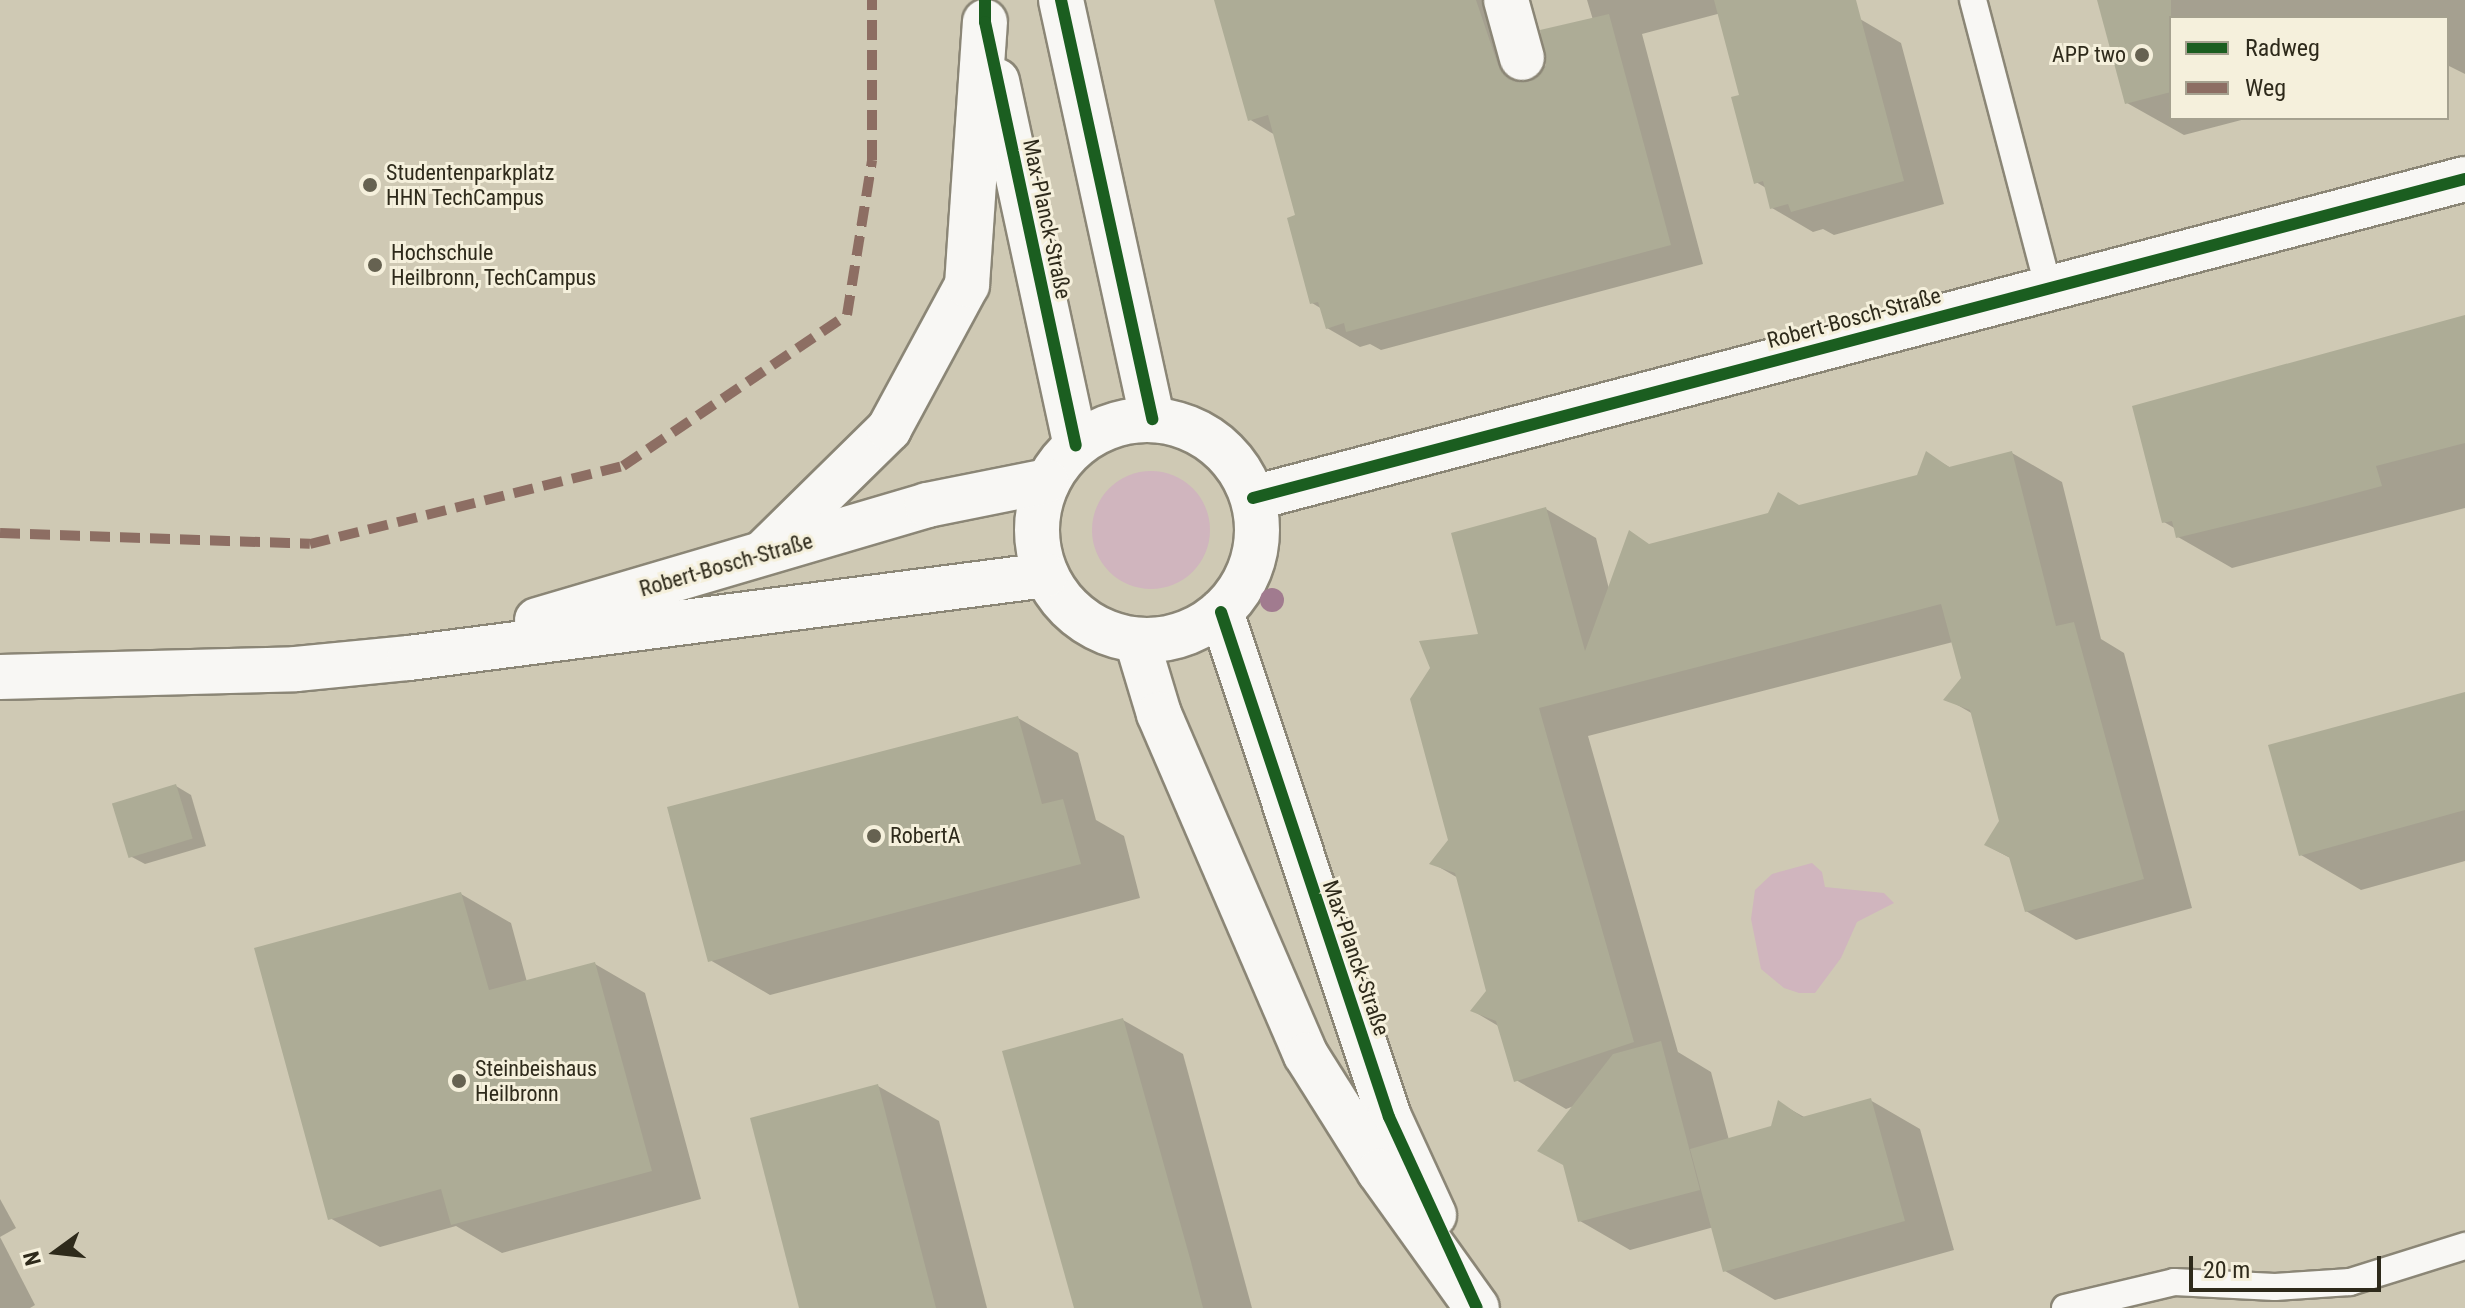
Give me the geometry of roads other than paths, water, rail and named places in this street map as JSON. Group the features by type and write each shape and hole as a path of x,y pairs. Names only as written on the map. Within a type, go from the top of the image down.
{"street":[{"path":"1061,0 1152,419"},
{"path":"1506,0 1522,58"},
{"path":"761,555 889,429 967,285 985,11"},
{"name":"Max-Planck-Straße","path":"985,11 1076,445"},
{"name":"Robert-Bosch-Straße","path":"1253,498 2048,286 2465,179"},
{"path":"1152,419 1186,425 1215,442 1239,468 1253,498 1258,530 1253,560 1241,589 1221,612 1196,629 1168,639 1137,641 1109,634 1083,620 1046,575 1037,522 1047,481 1076,445 1112,425 1152,419"},
{"name":"Robert-Bosch-Straße","path":"409,658 927,505 1047,481"},
{"name":"Robert-Bosch-Straße","path":"0,677 251,671 409,658 1046,575"},
{"name":"Max-Planck-Straße","path":"1221,612 1389,1117 1477,1308"},
{"name":"Max-Planck-Straße","path":"1137,641 1164,727 1306,1055 1379,1171 1477,1308"}],"lane":[{"path":"1973,0 2048,286"},
{"path":"2065,1308 2174,1282 2275,1287 2350,1282 2465,1246"}],"place":[{"name":"APP two","path":"2142,55"},
{"name":"Studentenparkplatz HHN TechCampus","path":"370,185"},
{"name":"Hochschule Heilbronn, TechCampus","path":"375,265"},
{"name":"RobertA","path":"874,836"},
{"name":"Steinbeishaus Heilbronn","path":"459,1081"}]}
